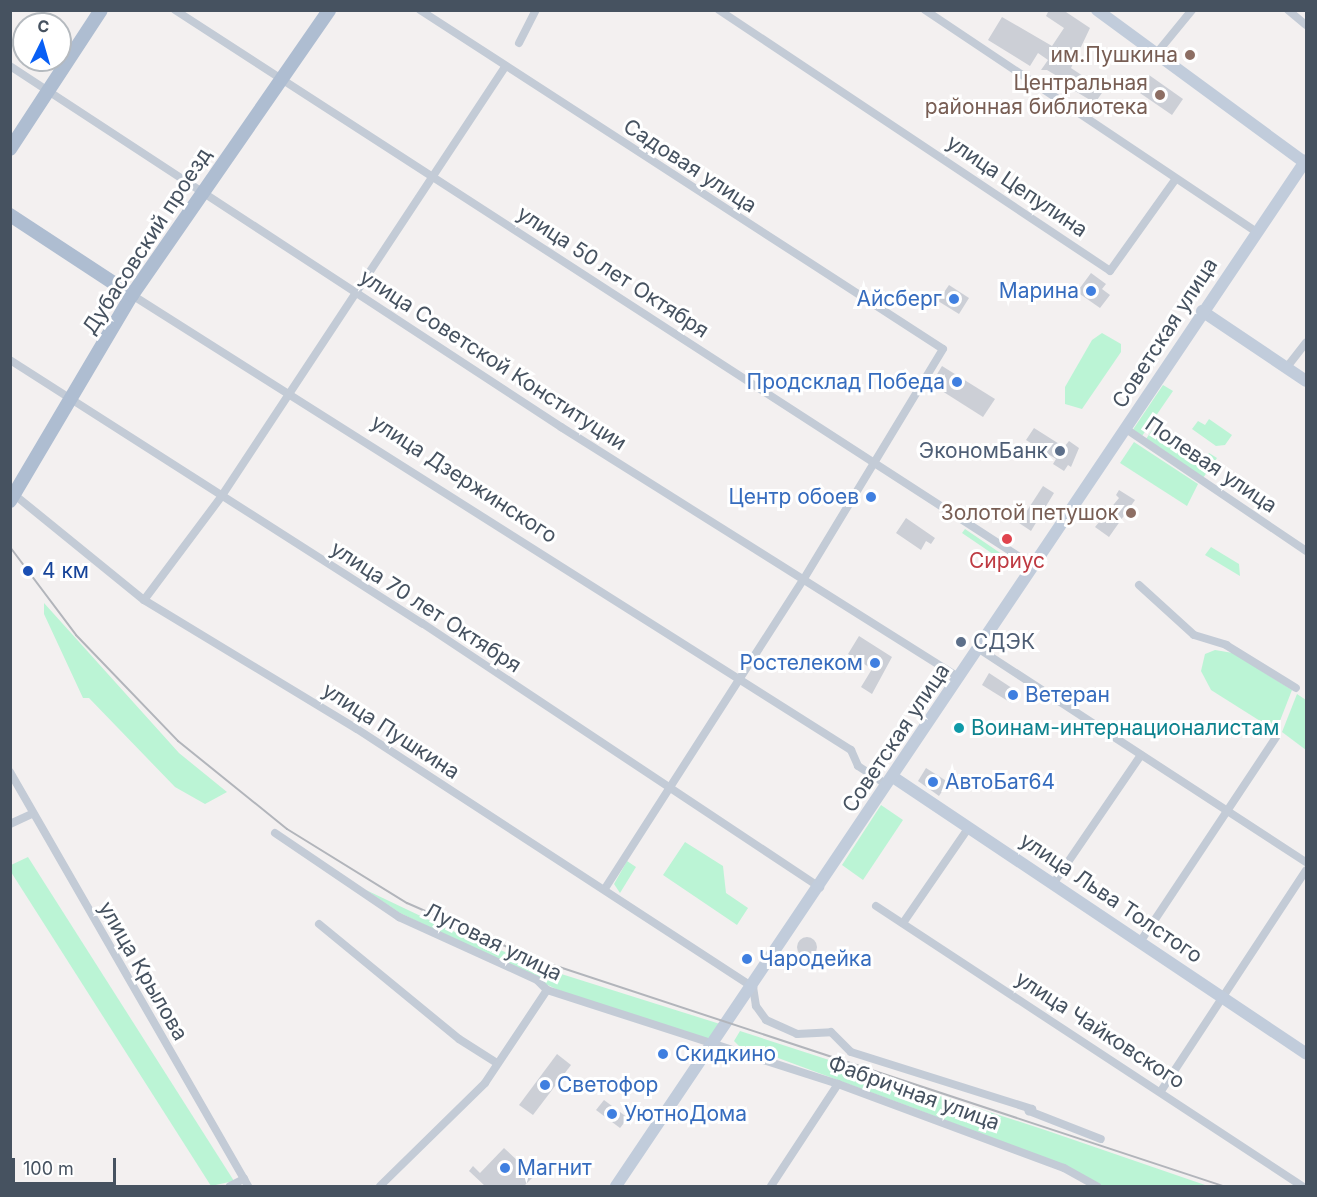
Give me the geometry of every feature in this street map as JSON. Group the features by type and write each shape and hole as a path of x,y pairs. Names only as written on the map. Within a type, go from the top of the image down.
{"main road":[{"path":"10,148 101,10"},
{"name":"Дубасовский проезд","path":"12,496 132,295 329,10"},
{"path":"1097,10 1305,161"},
{"name":"Советская улица","path":"616,1186 753,987 979,649 1032,565 1126,429 1255,231 1305,161"},
{"name":"улица Дзержинского","path":"10,215 132,295"},
{"path":"1202,311 1306,381"},
{"name":"улица Льва Толстого","path":"890,781 969,827 1306,1053"}],"street":[{"name":"улица 50 лет Октября","path":"175,10 1032,565"},
{"name":"Садовая улица","path":"420,10 943,349 875,463"},
{"path":"519,43 536,10"},
{"name":"улица Цепулина","path":"719,10 1110,271 1175,180"},
{"path":"925,10 1175,180 1255,231"},
{"path":"1156,54 1192,10"},
{"path":"1288,10 1306,25"},
{"name":"улица Советской Конституции","path":"10,66 803,580 959,678"},
{"path":"144,600 221,497 358,293 505,67"},
{"name":"улица Дзержинского","path":"132,295 741,679 851,750 858,766 890,781"},
{"path":"1287,367 1306,343"},
{"name":"улица 70 лет Октября","path":"10,360 672,786 820,887"},
{"name":"Полевая улица","path":"1126,429 1306,551"},
{"path":"605,889 741,679 875,463"},
{"name":"улица Пушкина","path":"12,496 144,600 281,681 753,987"},
{"path":"1139,585 1194,635 1226,645 1296,688"},
{"path":"979,649 1306,862"},
{"path":"1140,942 1225,809 1276,737"},
{"path":"1053,884 1141,756"},
{"name":"улица Крылова","path":"10,772 31,814 246,1183"},
{"path":"10,824 31,814"},
{"path":"903,923 969,827"},
{"name":"Луговая улица","path":"275,833 399,917 537,980 547,990 712,1047"},
{"path":"1161,1091 1306,870"},
{"name":"улица Чайковского","path":"876,906 1161,1091 1302,1186"},
{"path":"319,924 459,1039 497,1063"},
{"path":"753,987 756,1006 766,1020 782,1028 824,1036 831,1032 851,1052 1032,1109 1029,1111 1101,1139"},
{"path":"380,1186 485,1083 547,990"},
{"name":"Фабричная улица","path":"712,1047 754,1055 838,1084 1064,1168 1097,1186"},
{"path":"771,1186 838,1084"},
{"path":"230,1186 246,1183"}],"green space":[{"path":"1102,333 1121,344 1121,352 1082,409 1065,404 1065,387 1092,340"},
{"path":"1163,385 1173,391 1140,439 1132,431"},
{"path":"1209,419 1232,435 1225,445 1216,446 1192,429 1198,421 1205,425"},
{"path":"1152,430 1202,464 1209,453 1217,458 1203,478 1146,439"},
{"path":"1134,442 1198,484 1187,506 1120,463"},
{"path":"965,529 1015,563 1012,567 962,533"},
{"path":"1211,547 1239,564 1240,576 1205,555"},
{"path":"44,603 179,753 227,792 205,804 175,787 89,698 83,698 44,614"},
{"path":"1215,650 1233,653 1292,690 1276,731 1211,690 1201,671 1205,654"},
{"path":"1297,694 1306,700 1306,750 1282,732"},
{"path":"881,805 903,820 863,880 842,865"},
{"path":"685,842 723,866 726,893 748,908 737,925 663,875"},
{"path":"28,857 234,1181 211,1186 11,872 11,865"},
{"path":"627,861 636,867 620,893 614,884"},
{"path":"366,890 450,930 555,972 720,1024 708,1042 558,990 400,913"},
{"path":"740,1031 1045,1130 1208,1186 1103,1186 1065,1166 916,1109 770,1055 742,1049 734,1041"}],"building":[{"path":"1049,10 1063,10 1090,28 1071,68 1104,90 1095,103 1055,79 1057,76 1047,70 1041,70 1048,60 1038,53 1030,66 988,40 1002,17 1052,46 1064,28 1046,16"},
{"name":"Центральная районная библиотека","path":"1149,75 1183,99 1172,115 1137,91"},
{"name":"Марина","path":"1091,273 1106,284 1102,289 1110,295 1100,308 1077,292"},
{"name":"Айсберг","path":"949,285 969,298 959,314 938,301"},
{"path":"942,366 995,399 983,417 931,384"},
{"name":"ЭкономБанк","path":"1034,428 1064,447 1069,441 1079,448 1071,467 1068,465 1064,471 1053,464 1056,459 1026,440"},
{"path":"1043,486 1054,493 1031,531 1019,523"},
{"path":"1119,490 1135,500 1109,537 1095,527 1119,498 1116,495"},
{"path":"906,518 935,538 931,544 926,541 921,550 896,533"},
{"name":"Ростелеком","path":"859,636 892,657 872,694 861,687 872,669 848,654"},
{"path":"989,673 1018,692 1011,703 982,685"},
{"name":"АвтоБат64","path":"926,768 948,782 939,796 918,781"},
{"path":"807,937 814,940 817,947 814,954 807,957 800,954 797,947 800,940"},
{"name":"Светофор","path":"557,1054 571,1065 533,1115 519,1105"},
{"name":"УютноДома","path":"604,1100 628,1118 620,1128 596,1110"},
{"name":"Магнит","path":"504,1148 534,1176 524,1186 485,1186 469,1171 473,1166 480,1173"}],"railway":[{"path":"10,547 76,635 178,741 287,829 407,903 532,958 1223,1186"}],"place":[{"name":"им.Пушкина","path":"1190,55"},
{"name":"Центральная районная библиотека","path":"1160,95"},
{"name":"Марина","path":"1091,291"},
{"name":"Айсберг","path":"954,299"},
{"name":"Продсклад Победа","path":"957,382"},
{"name":"ЭкономБанк","path":"1060,451"},
{"name":"Центр обоев","path":"871,497"},
{"name":"Золотой петушок","path":"1131,513"},
{"name":"Сириус","path":"1007,539"},
{"name":"4 км","path":"28,571"},
{"name":"СДЭК","path":"961,642"},
{"name":"Ростелеком","path":"875,663"},
{"name":"Ветеран","path":"1013,695"},
{"name":"Воинам-интернационалистам","path":"959,728"},
{"name":"АвтоБат64","path":"933,782"},
{"name":"Чародейка","path":"747,959"},
{"name":"Скидкино","path":"663,1054"},
{"name":"Светофор","path":"545,1085"},
{"name":"УютноДома","path":"612,1114"},
{"name":"Магнит","path":"505,1168"}]}
